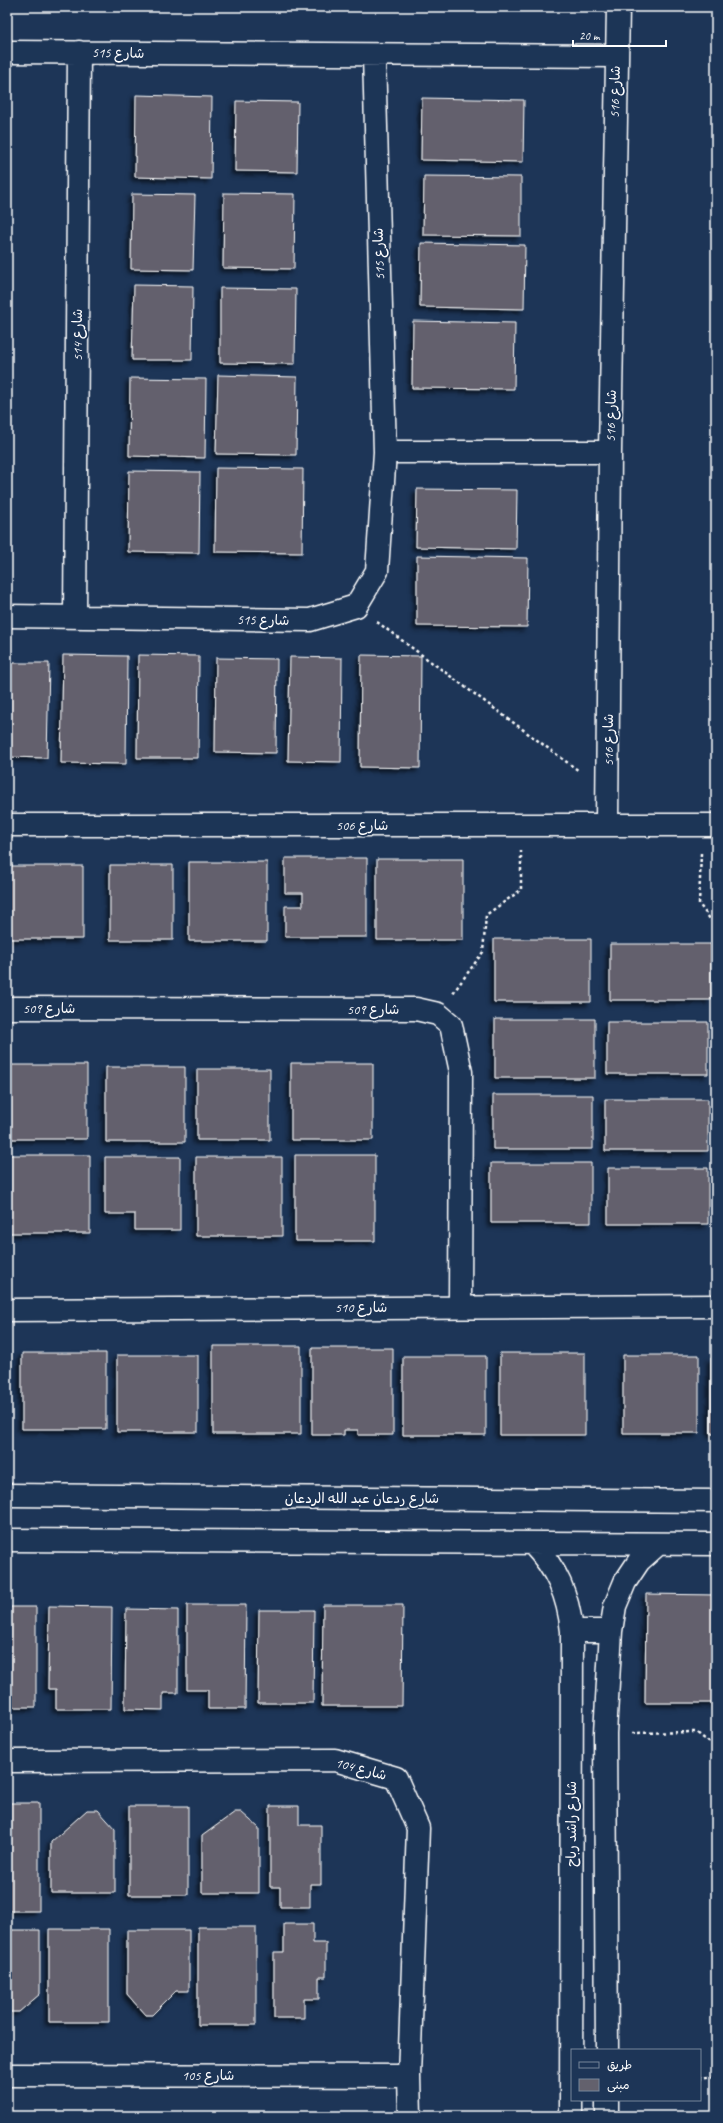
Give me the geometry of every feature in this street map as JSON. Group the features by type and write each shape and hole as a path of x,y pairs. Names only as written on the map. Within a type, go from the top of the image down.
{"street":[{"name":"شارع 516","path":"607,825 610,452 618,7"},
{"name":"شارع 515","path":"7,52 616,56"},
{"name":"شارع 514","path":"75,617 79,52"},
{"name":"شارع 515","path":"7,616 310,620 356,606 377,571 384,452 374,55"},
{"path":"384,452 610,452"},
{"name":"شارع 506","path":"7,825 709,825"},
{"name":"شارع 509","path":"7,1008 416,1009 438,1014"},
{"path":"438,1014 451,1025 461,1072 460,1307"},
{"name":"شارع 510","path":"7,1310 716,1306"},
{"name":"شارع ردعان عبد الله الردعان","path":"7,1495 716,1500"},
{"path":"7,1540 716,1544"},
{"name":"شارع راشد رباح","path":"532,1543 546,1558 557,1574 566,1598 572,1631 571,2049"},
{"path":"607,2049 605,1733 611,1631 615,1606 625,1582 639,1561 658,1544"},
{"path":"572,1631 611,1631"},
{"name":"شارع 104","path":"7,1761 335,1760 396,1778 418,1828 409,2076 410,2116"},
{"name":"شارع 105","path":"7,2075 409,2076"},
{"name":"شارع راشد رباح","path":"571,2101 571,2116"},
{"path":"607,2101 608,2116"}],"path":[{"path":"356,606 608,792"},
{"path":"438,1014 484,952 486,915 520,890 521,825"},
{"path":"709,825 700,904 716,927"},
{"path":"605,1733 696,1732 716,1748"},
{"path":"701,2078 716,2076"}],"building":[{"path":"136,95 212,97 211,179 135,177"},
{"path":"422,98 524,100 523,162 421,160"},
{"path":"236,101 298,102 297,172 235,171"},
{"path":"424,176 521,177 521,236 423,235"},
{"path":"224,193 295,194 294,269 223,268"},
{"path":"132,194 195,195 193,270 131,269"},
{"path":"421,243 525,245 524,309 420,307"},
{"path":"134,285 193,286 192,360 132,360"},
{"path":"220,288 296,289 295,364 220,363"},
{"path":"413,321 515,323 514,389 412,388"},
{"path":"218,375 297,377 296,455 216,454"},
{"path":"130,378 206,379 205,458 129,456"},
{"path":"216,468 303,469 302,553 215,552"},
{"path":"129,471 200,472 199,553 128,552"},
{"path":"417,489 517,490 516,549 416,547"},
{"path":"417,556 528,558 527,627 417,626"},
{"path":"63,655 127,656 126,764 61,763"},
{"path":"138,655 199,656 198,758 137,758"},
{"path":"361,655 421,656 420,768 360,767"},
{"path":"290,657 342,658 341,762 288,761"},
{"path":"216,658 277,659 276,753 215,752"},
{"path":"7,663 49,663 47,758 7,757"},
{"path":"285,858 367,858 367,937 285,937 285,906 303,906 303,893 285,893"},
{"path":"377,859 463,859 463,940 377,940"},
{"path":"189,862 267,862 267,941 189,941"},
{"path":"110,865 173,865 173,940 110,940"},
{"path":"7,866 83,866 83,939 7,939"},
{"path":"494,939 591,939 591,1002 494,1002"},
{"path":"610,944 711,944 711,1000 610,1000"},
{"path":"495,1019 595,1019 595,1078 495,1078"},
{"path":"607,1022 708,1022 708,1074 607,1074"},
{"path":"291,1063 373,1063 373,1140 291,1140"},
{"path":"9,1065 87,1065 87,1139 9,1139"},
{"path":"106,1067 185,1067 185,1142 106,1142"},
{"path":"197,1069 270,1069 270,1140 197,1140"},
{"path":"493,1095 593,1095 593,1149 493,1149"},
{"path":"605,1099 708,1099 708,1151 605,1151"},
{"path":"9,1155 90,1155 90,1233 9,1233"},
{"path":"295,1155 375,1155 375,1241 295,1241"},
{"path":"105,1157 180,1157 180,1230 135,1230 135,1214 105,1214"},
{"path":"196,1157 282,1157 282,1236 196,1236"},
{"path":"491,1163 591,1163 591,1223 491,1223"},
{"path":"608,1168 708,1168 708,1224 608,1224"},
{"path":"213,1346 301,1346 301,1434 213,1434"},
{"path":"312,1348 393,1348 393,1435 358,1435 358,1430 344,1430 344,1435 312,1435"},
{"path":"22,1353 106,1353 106,1429 22,1429"},
{"path":"500,1353 585,1353 585,1435 500,1435"},
{"path":"117,1355 198,1355 198,1432 117,1432"},
{"path":"623,1355 699,1355 699,1433 623,1433"},
{"path":"403,1356 486,1356 486,1435 403,1435"},
{"path":"711,1358 716,1358 716,1434 711,1434"},
{"path":"646,1594 716,1595 716,1703 645,1703"},
{"path":"187,1605 246,1605 245,1709 208,1709 208,1690 187,1690"},
{"path":"323,1605 403,1605 402,1706 322,1706"},
{"path":"49,1606 112,1607 111,1709 56,1709 56,1689 48,1689"},
{"path":"7,1607 36,1607 36,1707 10,1707 10,1711 7,1711"},
{"path":"126,1609 178,1610 178,1693 163,1693 163,1710 125,1709"},
{"path":"259,1610 314,1610 313,1703 258,1703"},
{"path":"7,1803 39,1803 39,1911 7,1911"},
{"path":"129,1806 188,1806 188,1895 129,1895"},
{"path":"270,1806 299,1806 299,1825 321,1825 321,1884 310,1884 310,1907 280,1907 280,1887 270,1887"},
{"path":"87,1810 98,1810 115,1829 115,1893 51,1893 51,1842"},
{"path":"235,1812 241,1812 259,1828 259,1893 202,1893 202,1836"},
{"path":"284,1924 313,1924 313,1943 326,1943 326,1977 319,1977 319,1999 304,1999 304,2018 274,2018 274,1952 284,1952"},
{"path":"198,1927 256,1927 256,2025 198,2025"},
{"path":"49,1929 109,1929 109,2022 49,2022"},
{"path":"7,1930 40,1930 40,1994 19,2012 7,2012"},
{"path":"127,1930 189,1930 189,1991 176,1991 152,2015 145,2015 127,1994"},
{"path":"280,2114 304,2114 304,2116 280,2116"}]}
